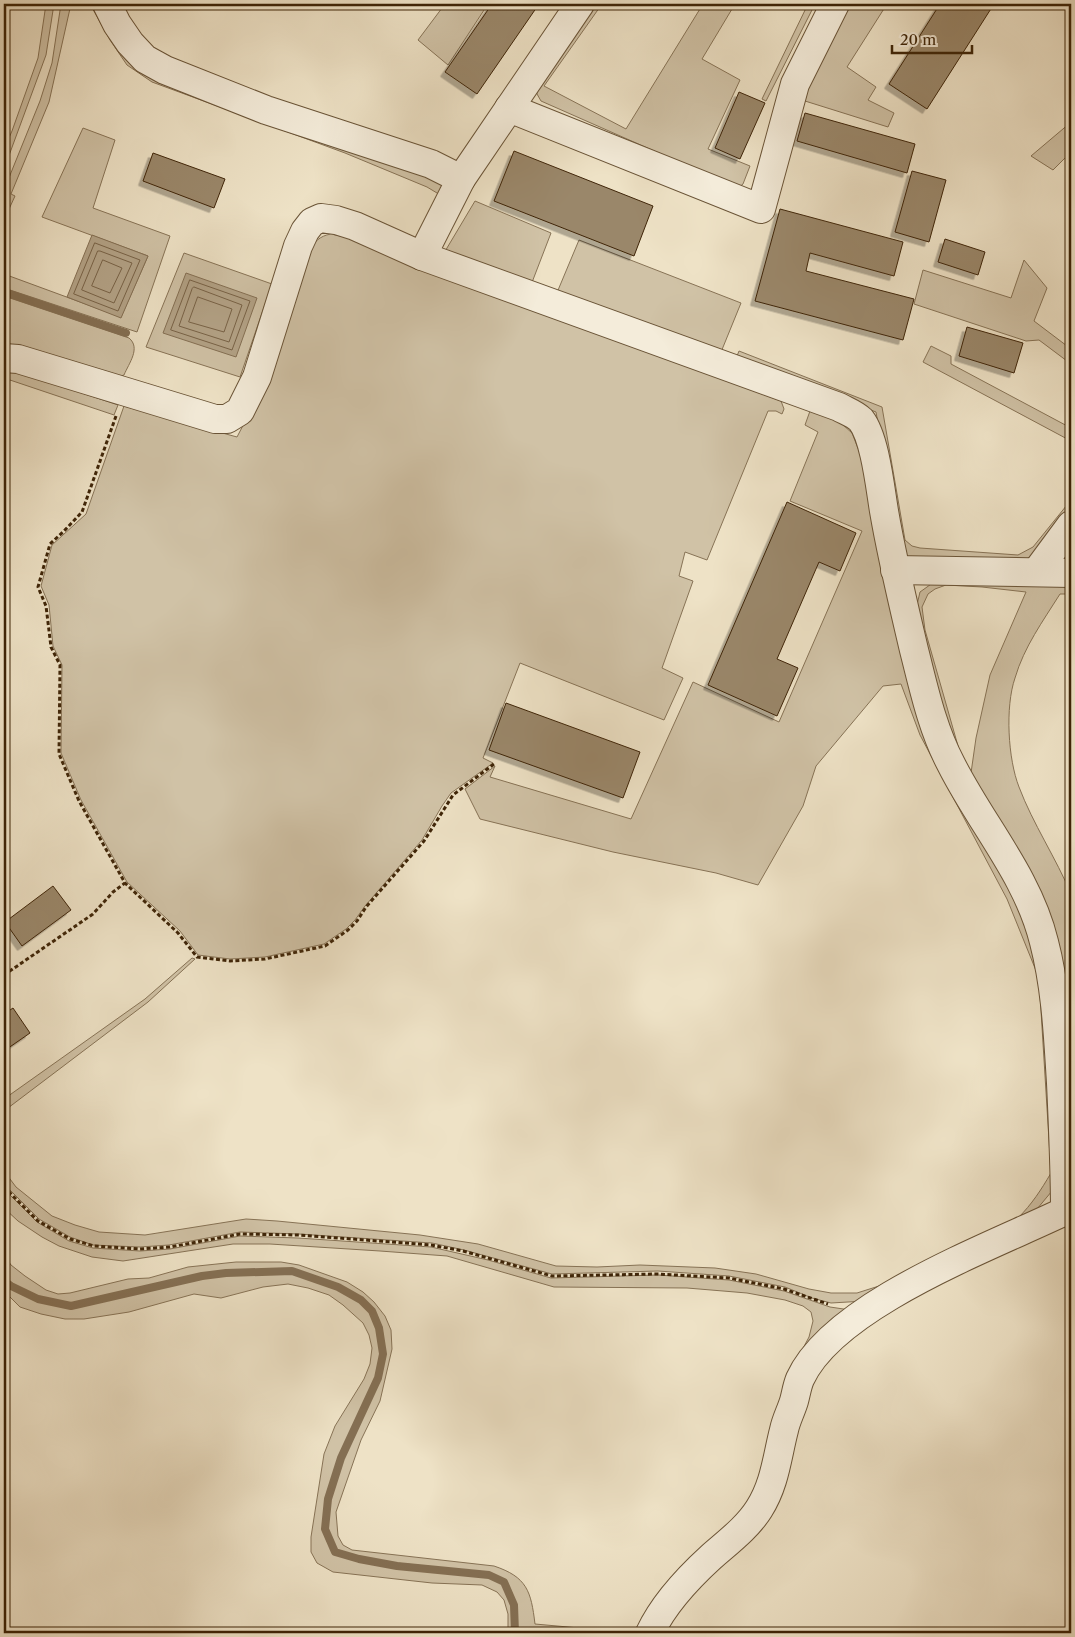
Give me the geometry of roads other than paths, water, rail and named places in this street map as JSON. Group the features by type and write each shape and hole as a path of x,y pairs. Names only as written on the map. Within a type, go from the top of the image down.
{"street":[{"path":"107,4 117,24 130,43 146,60 165,70 266,110 431,164 460,179"},
{"path":"422,256 460,179 580,4"},
{"path":"509,108 761,209 795,84 835,4"},
{"path":"4,358 18,359 215,419 227,419 240,411 257,377 298,246 305,231 312,222 321,218 355,226 422,256 839,407 859,418 865,427 875,460 895,570 930,714 951,764 1020,880 1030,901 1044,942 1054,992 1068,1213 926,1276 874,1307 831,1340 808,1364 800,1380 784,1428 775,1474 769,1492 758,1510 669,1601 650,1633"},
{"path":"1037,571 1071,525"},
{"path":"895,570 1071,573"}],"water":[{"path":"92,235 148,256 121,318 67,297"},
{"path":"186,273 257,298 236,357 163,333"}],"waterway":[{"path":"4,292 126,333"},
{"path":"4,1281 38,1299 71,1306 202,1276 226,1273 292,1271 338,1287 361,1300 372,1311 379,1328 383,1354 378,1378 341,1458 328,1499 325,1529 335,1552 359,1559 397,1566 489,1575 504,1582 514,1605 515,1633"}]}
